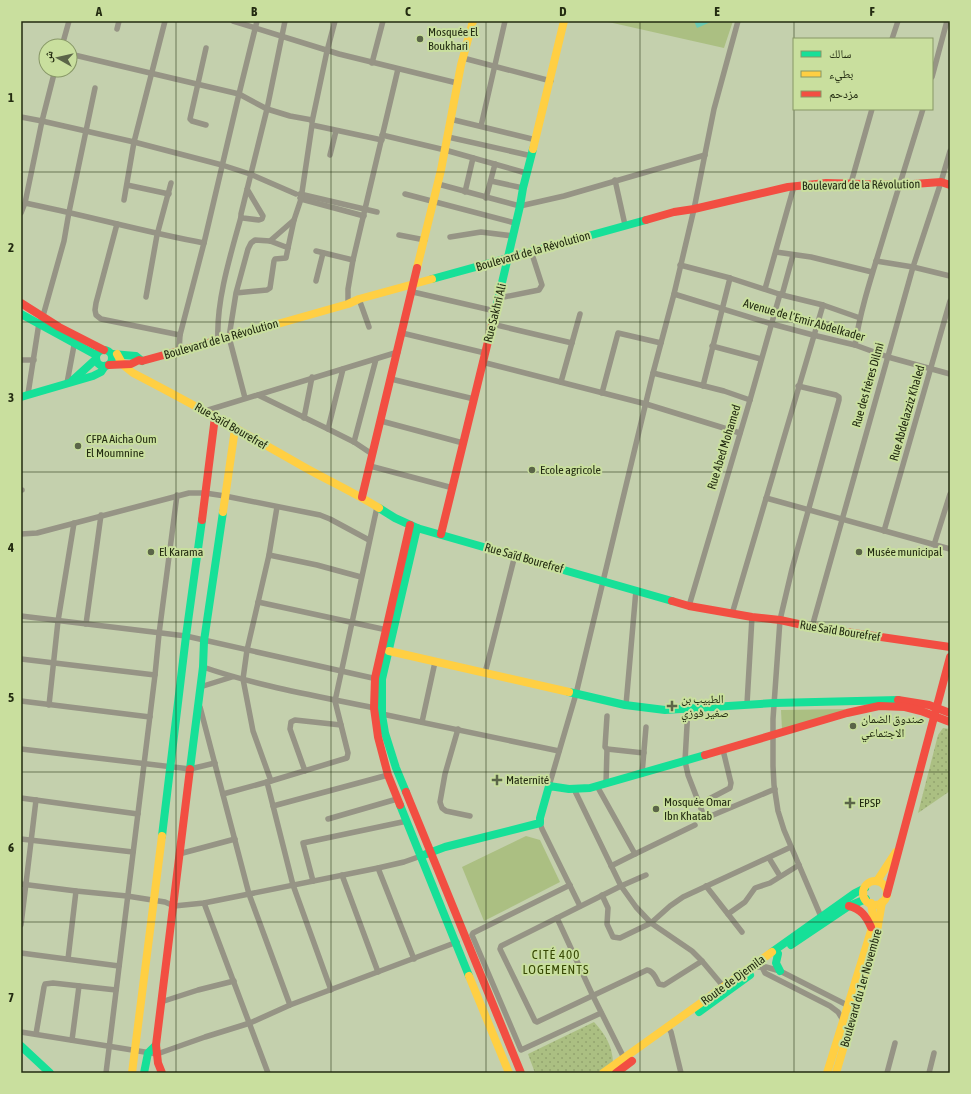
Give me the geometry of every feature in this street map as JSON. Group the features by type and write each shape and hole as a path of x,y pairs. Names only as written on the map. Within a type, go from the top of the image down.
{"main road":[{"path":"362,497 425,240 448,137 457,83 473,21"},
{"name":"Rue Sakhri Ali","path":"441,534 482,362 500,298 526,173 532,156 551,81 564,21"},
{"name":"Boulevard de la Révolution","path":"107,366 131,364 139,360 142,361 179,351 218,338 229,337 348,304 360,299 413,288 531,251 674,212 694,209 794,186 851,183 900,186 941,182 950,184"},
{"path":"21,303 41,319 75,340 96,357 99,365 107,366"},
{"path":"21,314 41,319"},
{"path":"75,340 114,353 123,365"},
{"path":"69,382 96,357 99,351 136,356 142,361"},
{"path":"25,396 95,375 101,372 112,361 114,353"},
{"name":"Rue Saïd Bourefref","path":"123,365 133,373 205,411 328,480 362,497 377,508 413,526 688,606 732,614 780,620 812,627 950,647"},
{"path":"132,1073 186,636 215,417"},
{"path":"144,1073 156,1045 203,667 204,641 235,429"},
{"path":"413,526 387,630 378,679 374,708 378,737 388,775 509,1073"},
{"path":"413,526 389,651 378,679 385,733 390,750 430,852 521,1073"},
{"path":"389,651 626,705 665,710 747,704 901,700 936,707 950,713"},
{"path":"901,844 877,881 868,883 864,888 864,894 868,901 876,904 882,902 886,894 901,844 933,716 950,657"},
{"path":"421,856 445,846 540,823 549,786 574,789 606,784 847,713 879,706 905,707 950,722"},
{"path":"877,881 884,886 886,894"},
{"name":"Route de Djemila","path":"669,1030 723,986 751,967 761,964 778,954 864,888"},
{"name":"Route de Djemila","path":"603,1073 626,1061 822,921 849,906 868,901"},
{"name":"Boulevard du 1er Novembre","path":"836,1073 854,1012 871,927 872,916 868,901"},
{"name":"Boulevard du 1er Novembre","path":"828,1073 848,1005 876,937 882,902"},
{"path":"849,906 856,908 864,914 871,927"},
{"path":"778,954 776,963 780,971"},
{"path":"23,1050 50,1073"},
{"path":"153,1054 162,1073"},
{"name":"Route de Djemila","path":"616,1073 626,1061"}],"street":[{"path":"64,38 69,21"},
{"path":"117,29 119,21"},
{"path":"124,200 134,142 165,21"},
{"path":"233,21 256,27 281,37 327,51 457,83"},
{"path":"179,351 180,335 204,244 238,94 257,21"},
{"path":"218,338 217,323 219,308 266,109 285,21"},
{"path":"236,293 267,290 270,288 274,261 276,259 286,258 294,220 301,200 299,194 312,123 327,51 335,21"},
{"path":"372,63 383,21"},
{"path":"481,126 505,21"},
{"path":"549,786 576,694 604,581 653,373 674,294 694,209 714,109 738,21"},
{"path":"892,38 898,21"},
{"path":"933,73 947,21"},
{"path":"206,48 190,119 206,125"},
{"path":"78,56 238,94 266,109 336,131 382,137 444,150 526,173"},
{"path":"463,58 551,81"},
{"path":"348,304 348,289 353,260 398,69"},
{"path":"21,213 25,203 42,121 54,78"},
{"path":"25,396 34,360 41,319 64,241 96,88"},
{"path":"851,183 872,110"},
{"path":"855,345 857,329 872,272 900,186 922,110"},
{"path":"21,117 134,142 222,165 250,174 299,194 377,212"},
{"path":"450,119 536,140"},
{"path":"330,155 336,131"},
{"path":"448,137 532,156"},
{"name":"Rue des frères Dilmi","path":"812,627 913,267 950,151"},
{"path":"438,184 520,206 564,196 705,155"},
{"path":"465,192 473,158"},
{"path":"486,198 495,164"},
{"path":"615,180 625,225"},
{"path":"491,181 523,188"},
{"path":"146,297 157,235 171,182"},
{"path":"127,185 169,194"},
{"path":"765,289 794,186"},
{"path":"241,217 259,220 262,219 263,216 247,189"},
{"path":"405,194 515,223"},
{"path":"301,200 364,216"},
{"path":"25,203 69,212 157,235 204,244"},
{"path":"270,241 294,220"},
{"path":"117,224 96,303 96,315 101,319 180,335"},
{"path":"450,237 481,232 513,236"},
{"path":"399,235 425,240"},
{"path":"245,398 229,337 236,293 248,249 251,243 255,240 270,241 288,248"},
{"path":"316,251 353,260"},
{"path":"500,298 538,290 542,285 531,251"},
{"path":"776,252 811,257 872,272"},
{"path":"316,281 323,253"},
{"name":"Rue Abed Mohamed","path":"688,606 793,255"},
{"path":"876,261 913,267 950,276"},
{"path":"680,265 730,278 781,295 823,305 860,318"},
{"path":"703,386 730,278"},
{"path":"413,288 495,312"},
{"name":"Avenue de l'Emir Abdelkader","path":"674,294 772,324 855,345 888,357 950,374"},
{"path":"360,299 369,327"},
{"name":"Rue Abdelazziz Khaled","path":"884,531 950,300"},
{"path":"732,614 823,305"},
{"path":"561,382 580,314"},
{"path":"492,324 572,343"},
{"path":"402,333 485,353"},
{"path":"602,393 618,333 661,343"},
{"path":"69,382 75,340"},
{"path":"712,346 762,359"},
{"path":"205,411 312,377 398,352"},
{"path":"354,442 376,359"},
{"path":"21,360 34,360"},
{"path":"482,362 646,404 740,433"},
{"path":"328,429 343,369"},
{"path":"653,373 750,400"},
{"path":"304,418 312,377"},
{"path":"391,379 474,399"},
{"path":"798,386 839,396 839,400 780,620 774,703 774,789 782,825 822,921"},
{"path":"258,395 354,442 372,454"},
{"path":"381,421 463,444"},
{"path":"370,466 453,488"},
{"path":"21,535 37,533 177,495 205,493 325,517 369,540"},
{"path":"934,545 950,494"},
{"path":"106,1073 155,675 158,634 177,495"},
{"path":"766,498 950,550"},
{"path":"277,508 269,555 247,650 243,679 254,731 269,782 273,806 293,885 331,990"},
{"path":"223,794 269,782 347,758 348,753 335,701 377,508"},
{"path":"86,624 101,515"},
{"path":"49,704 58,621 74,523"},
{"path":"269,555 317,565 361,577"},
{"path":"485,673 514,555"},
{"path":"626,705 636,590"},
{"path":"258,602 387,630"},
{"path":"21,616 158,634 186,636 378,679"},
{"path":"747,704 752,617"},
{"path":"21,659 155,675"},
{"path":"422,722 435,662"},
{"path":"203,667 232,677 335,701 374,708"},
{"path":"200,687 232,677"},
{"path":"21,701 150,717"},
{"path":"198,701 249,894 290,1005"},
{"path":"688,708 684,761 702,811"},
{"path":"382,714 559,751"},
{"path":"606,784 607,749 605,747 607,716"},
{"path":"305,771 290,729 291,722 295,720 341,725"},
{"path":"642,774 646,727"},
{"path":"458,729 445,774 440,802 442,808 446,811 470,816"},
{"path":"21,749 190,769 215,763"},
{"path":"607,749 644,753"},
{"path":"709,799 730,788 731,784 723,750"},
{"path":"273,806 388,775"},
{"path":"597,786 635,854"},
{"path":"574,789 621,886 636,907 651,923 692,951 723,986"},
{"path":"706,818 774,789"},
{"path":"21,798 138,814"},
{"path":"328,819 398,799"},
{"path":"21,926 23,884 36,800"},
{"path":"314,881 303,842 407,821"},
{"path":"540,823 580,906"},
{"path":"611,866 695,825"},
{"path":"21,839 133,852"},
{"path":"179,854 235,839"},
{"path":"602,895 608,908 607,924 613,937 620,938 651,923 670,906 683,897 791,848"},
{"path":"23,884 127,896 165,902 174,906 249,894 314,881 404,862 421,856"},
{"path":"769,858 780,876"},
{"path":"728,914 745,902 755,888 770,883 799,865"},
{"path":"378,868 414,959"},
{"path":"342,875 378,972"},
{"path":"646,875 602,895 500,946 500,949 535,1022 647,970 650,970 653,973 659,984 664,985 702,961"},
{"path":"570,885 473,933 472,935 521,1050 601,1013"},
{"path":"706,886 742,932"},
{"path":"68,959 76,891"},
{"path":"204,902 268,1073"},
{"path":"557,918 601,1013 626,1061"},
{"path":"21,1032 153,1054 250,1023 290,1005 456,942"},
{"path":"21,953 119,966"},
{"path":"761,964 780,971 848,1005 854,1012"},
{"path":"761,964 765,973 830,1006 838,1012 844,1020"},
{"path":"161,1002 198,990 234,981"},
{"path":"36,1034 45,984 53,983 116,990"},
{"path":"72,1040 79,986"},
{"path":"669,1030 681,1073"},
{"path":"887,1073 895,1043"},
{"path":"929,1073 934,1053"}],"green space":[{"path":"604,21 733,21 724,48"},
{"path":"851,709 782,730 781,710"},
{"path":"943,728 950,729 950,791 918,813 938,735"},
{"path":"526,836 540,840 560,882 484,921 462,867"},
{"path":"594,1022 607,1040 611,1050 613,1062 598,1073 535,1073 528,1054"}],"water":[{"path":"694,21 713,21 697,28"}],"traffic: fast":[{"path":"493,321 533,149"},
{"path":"432,279 646,220"},
{"path":"21,314 96,355"},
{"path":"101,350 107,350 112,355 112,358 110,364 107,366 101,366 96,361 96,355 101,350"},
{"path":"112,354 136,356 142,361"},
{"path":"73,380 96,359"},
{"path":"21,397 93,376 101,372 105,366"},
{"path":"379,508 395,518 417,528 672,601"},
{"path":"190,769 203,667 204,641 223,512"},
{"path":"162,836 186,636 202,520"},
{"path":"406,792 396,768 385,733 382,715 382,679 417,528"},
{"path":"569,692 625,705 665,710 774,703 898,700"},
{"path":"421,856 445,847 540,823 549,786 569,789 590,788 705,755"},
{"path":"400,805 469,976"},
{"path":"772,952 855,893 865,888"},
{"path":"791,945 849,906 866,899"},
{"path":"778,954 776,963 780,971"},
{"path":"699,1012 750,975"},
{"path":"144,1073 148,1053 156,1045"},
{"path":"21,1046 50,1073"}],"traffic: slow":[{"path":"417,268 441,170 461,65 473,21"},
{"path":"533,149 564,21"},
{"path":"274,325 348,304 359,299 432,279"},
{"path":"117,354 123,365 133,373 198,407 379,508"},
{"path":"223,512 235,429"},
{"path":"389,651 569,692"},
{"path":"132,1073 162,836"},
{"path":"877,881 896,852"},
{"path":"875,881 883,885 887,893 883,901 875,905 867,901 863,893 867,885 875,881"},
{"path":"836,1073 876,937 882,902"},
{"path":"827,1073 871,931 873,916 871,903"},
{"path":"603,1073 772,952"},
{"path":"469,976 509,1073"}],"traffic: jam":[{"path":"646,220 674,212 694,209 788,187 826,183 900,185 941,182 950,185"},
{"path":"362,497 417,268"},
{"path":"21,303 59,327 104,350"},
{"path":"441,534 493,321"},
{"path":"109,365 131,364 139,360 142,361 274,325"},
{"path":"202,520 215,417"},
{"path":"400,805 388,775 378,737 374,708 375,678 410,525"},
{"path":"672,601 689,606 752,617 780,620 812,627 950,647"},
{"path":"887,894 950,657"},
{"path":"898,700 929,705 950,713"},
{"path":"705,755 847,713 879,706 905,707 921,711 950,722"},
{"path":"162,1073 158,1063 156,1045 190,769"},
{"path":"406,792 521,1073"},
{"path":"849,906 857,909 863,914 871,927"},
{"path":"616,1073 632,1061"}],"place":[{"name":"Mosquée El Boukhari","path":"420,39"},
{"name":"CFPA Aicha Oum El Moumnine","path":"78,446"},
{"name":"Ecole agricole","path":"532,470"},
{"name":"El Karama","path":"151,552"},
{"name":"Musée municipal","path":"859,552"},
{"name":"الطبيب بن صغير فوزي","path":"672,706"},
{"name":"صندوق الضمان الاجتماعي","path":"853,726"},
{"name":"Maternité","path":"497,780"},
{"name":"EPSP","path":"850,803"},
{"name":"Mosquée Omar Ibn Khatab","path":"656,809"}],"district":[{"name":"CITÉ 400 LOGEMENTS","path":"556,962"}]}
